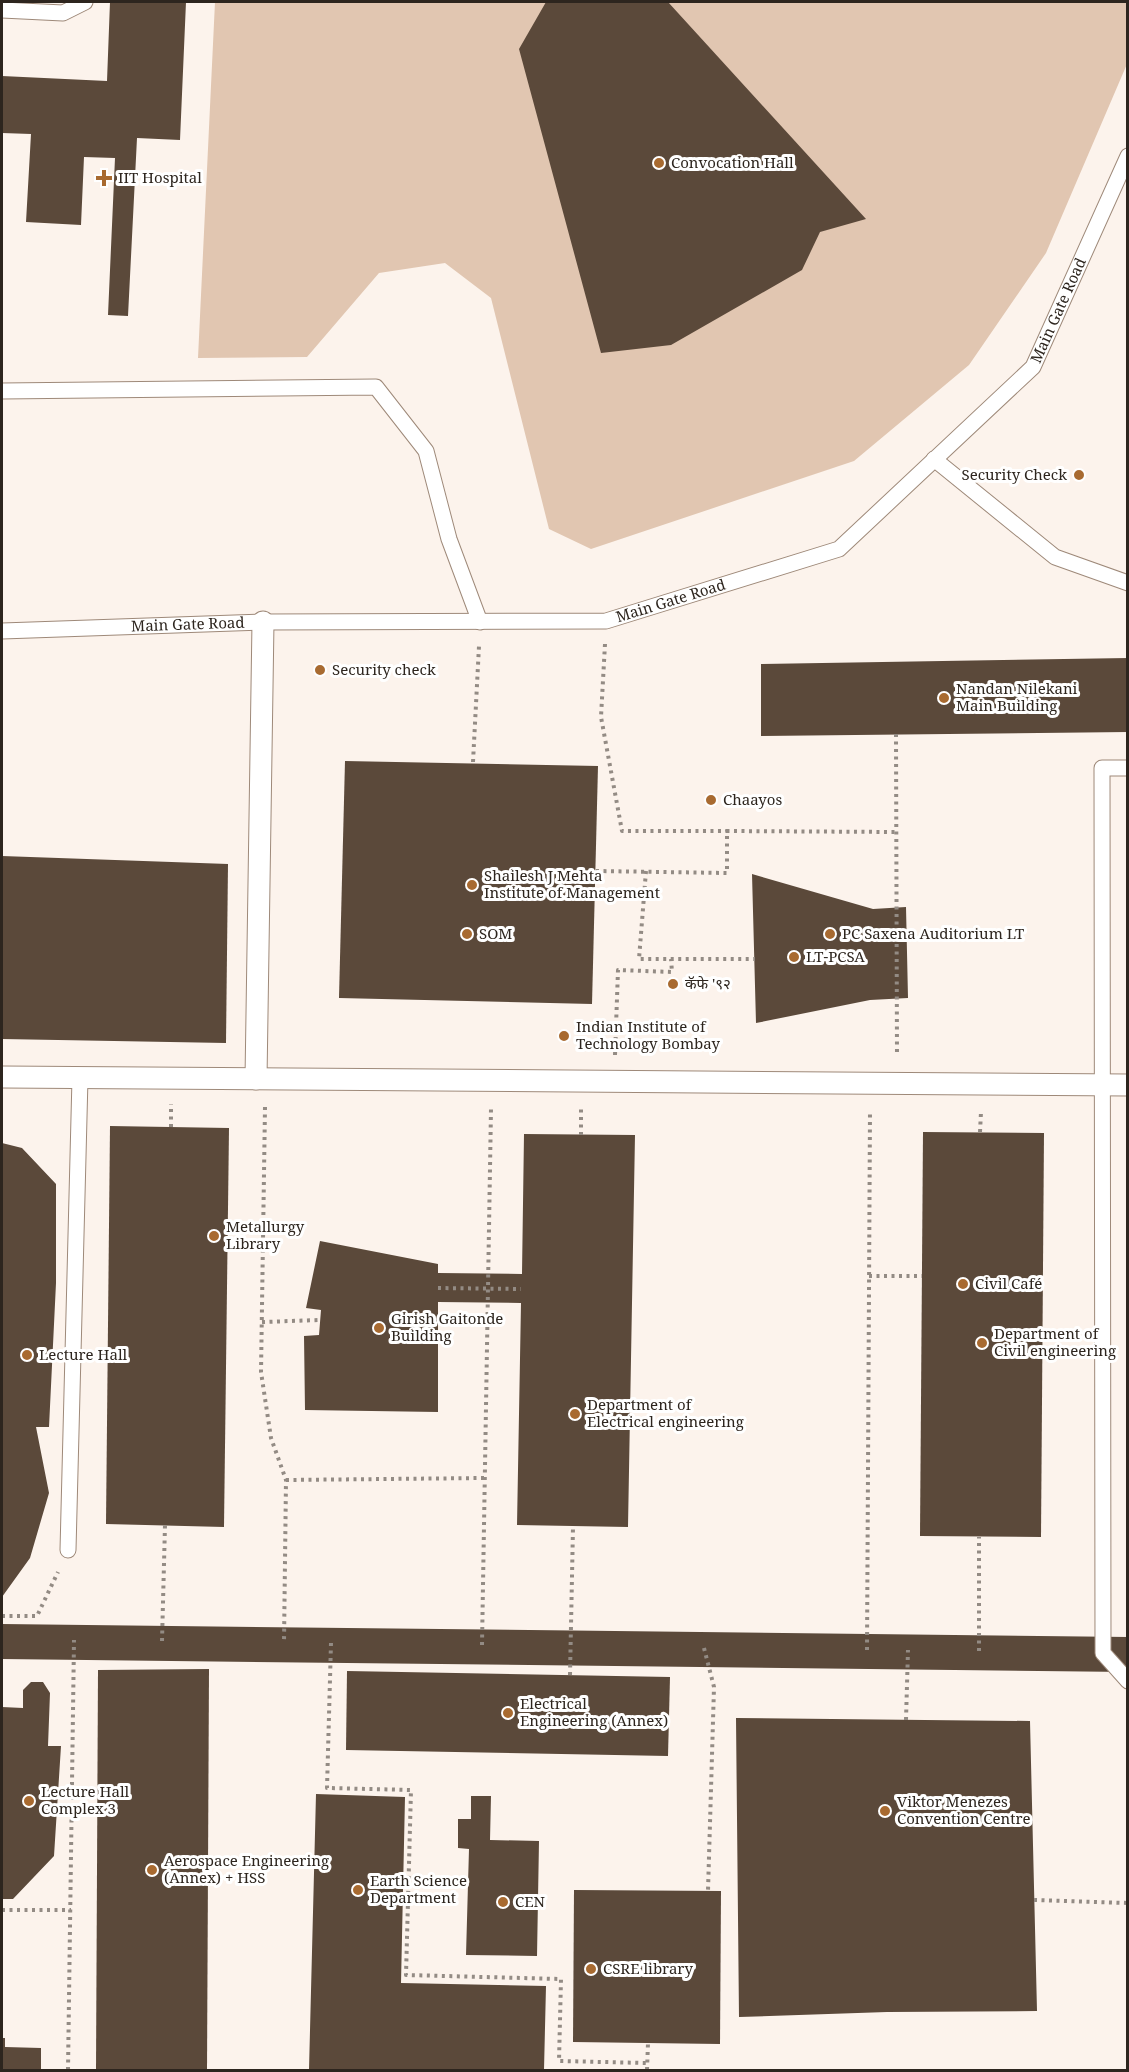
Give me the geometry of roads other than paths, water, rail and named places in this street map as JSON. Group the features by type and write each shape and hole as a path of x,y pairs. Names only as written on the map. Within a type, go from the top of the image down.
{"street":[{"path":"261,1079 263,622"},
{"path":"2,1077 1128,1085"}],"lane":[{"path":"2,10 63,13 85,2"},
{"name":"Main Gate Road","path":"2,631 263,622 606,621 839,549 1032,367 1128,156"},
{"path":"2,391 376,387 426,451 449,539 480,622"},
{"path":"934,459 1055,557 1128,583"},
{"path":"1128,768 1102,768 1103,1653 1128,1681"},
{"path":"68,1550 80,1078"}],"place":[{"name":"Convocation Hall","path":"659,163"},
{"name":"IIT Hospital","path":"104,178"},
{"name":"Security Check","path":"1079,475"},
{"name":"Security check","path":"320,670"},
{"name":"Nandan Nilekani Main Building","path":"944,698"},
{"name":"Chaayos","path":"711,800"},
{"name":"Shailesh J Mehta Institute of Management","path":"472,885"},
{"name":"SOM","path":"467,934"},
{"name":"PC Saxena Auditorium LT","path":"830,934"},
{"name":"LT-PCSA","path":"794,957"},
{"name":"कॅफे '९२","path":"673,984"},
{"name":"Indian Institute of Technology Bombay","path":"564,1036"},
{"name":"Metallurgy Library","path":"214,1236"},
{"name":"Civil Café","path":"963,1284"},
{"name":"Girish Gaitonde Building","path":"379,1328"},
{"name":"Department of Civil engineering","path":"982,1343"},
{"name":"Lecture Hall","path":"27,1355"},
{"name":"Department of Electrical engineering","path":"575,1414"},
{"name":"Electrical Engineering (Annex)","path":"508,1713"},
{"name":"Lecture Hall Complex 3","path":"29,1801"},
{"name":"Viktor Menezes Convention Centre","path":"885,1811"},
{"name":"Aerospace Engineering (Annex) + HSS","path":"152,1870"},
{"name":"Earth Science Department","path":"358,1890"},
{"name":"CEN","path":"503,1902"},
{"name":"CSRE library","path":"591,1969"}]}
